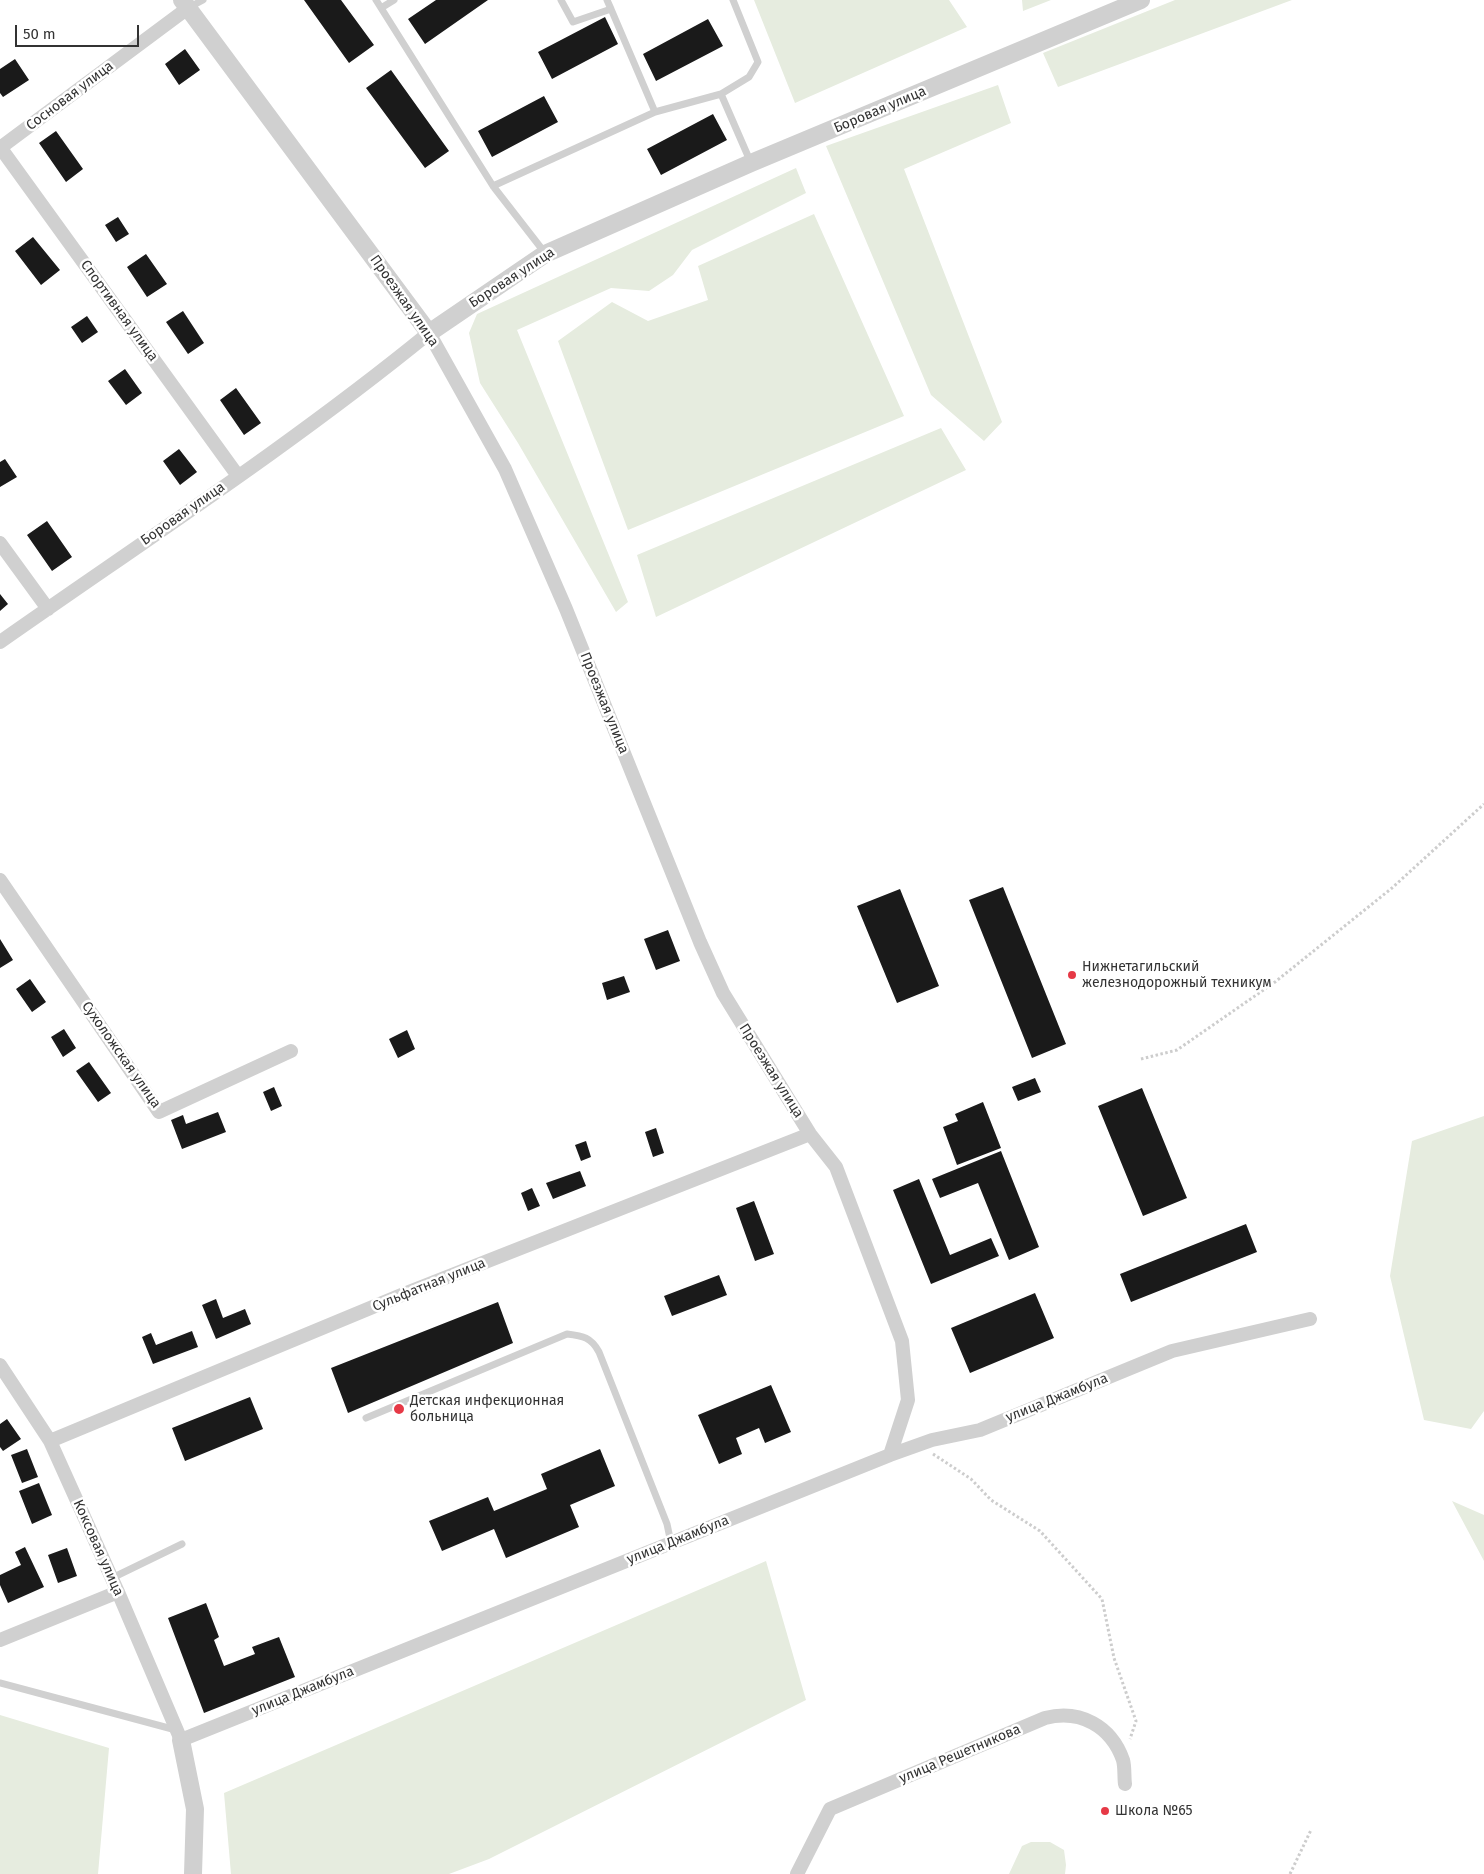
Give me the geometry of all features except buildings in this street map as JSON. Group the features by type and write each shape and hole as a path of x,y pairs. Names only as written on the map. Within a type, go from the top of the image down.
{"street":[{"name":"Боровая улица","path":"0,642 238,476 381,372 429,333 545,254 751,163 1141,0"},
{"name":"Сосновая улица","path":"0,147 191,3"},
{"name":"Проезжая улица","path":"191,3 429,333 505,469 566,609 700,942 723,993 810,1134 836,1167 902,1341 908,1400 890,1455"},
{"name":"Спортивная улица","path":"0,147 238,476"},
{"path":"0,543 48,608"},
{"name":"Сухоложская улица","path":"0,880 159,1112 291,1051"},
{"name":"Сульфатная улица","path":"50,1441 404,1294 810,1134"},
{"name":"улица Джамбула","path":"179,1735 671,1543 890,1455 932,1440 980,1430 1172,1350 1310,1319"},
{"name":"Коксовая улица","path":"0,1365 50,1441 112,1578 179,1735"},
{"path":"0,1640 118,1592"},
{"name":"улица Решетникова","path":"797,1874 830,1809 1045,1718 1061,1714 1091,1721 1109,1735 1123,1761 1124,1784"},
{"path":"179,1735 195,1809 193,1874"}],"lane":[{"path":"376,0 493,186 545,254"},
{"path":"381,8 394,0"},
{"path":"562,0 573,22 611,9"},
{"path":"607,0 656,112"},
{"path":"493,186 656,112 721,94 749,77 758,62 733,0"},
{"path":"721,94 751,163"},
{"path":"366,1418 567,1334 585,1336 594,1342 599,1352 667,1524 671,1543"},
{"path":"112,1578 182,1544"},
{"path":"0,1683 179,1735"}],"path":[{"path":"1141,1059 1177,1050 1275,982 1392,888 1484,804"},
{"path":"932,1440 933,1454 972,1479 991,1500 1040,1532 1102,1599 1114,1658 1136,1721 1123,1761"},
{"path":"1290,1874 1311,1830"}],"shaded area":[{"path":"754,0 949,0 967,27 795,103"},
{"path":"1022,0 1051,0 1023,11"},
{"path":"1175,0 1292,0 1058,87 1043,53"},
{"path":"998,85 1011,123 904,169 1002,422 984,441 931,395 826,146"},
{"path":"796,168 806,193 692,250 673,275 649,291 611,288 517,330 628,602 616,612 518,443 480,383 469,333 477,314"},
{"path":"814,214 904,416 628,530 558,341 612,302 648,321 708,300 698,266"},
{"path":"941,428 966,470 656,617 637,555"},
{"path":"1484,1116 1484,1411 1471,1429 1424,1420 1390,1276 1412,1141"},
{"path":"1452,1501 1484,1515 1484,1561"},
{"path":"766,1561 806,1700 489,1859 449,1874 231,1874 224,1793"},
{"path":"0,1715 109,1748 98,1874 0,1874"},
{"path":"1031,1842 1050,1842 1064,1850 1065,1874 1009,1874 1022,1846"}],"place":[{"name":"Нижнетагильский железнодорожный техникум","path":"1072,975"},
{"name":"Детская инфекционная больница","path":"399,1409"},
{"name":"Школа №65","path":"1105,1811"}]}
